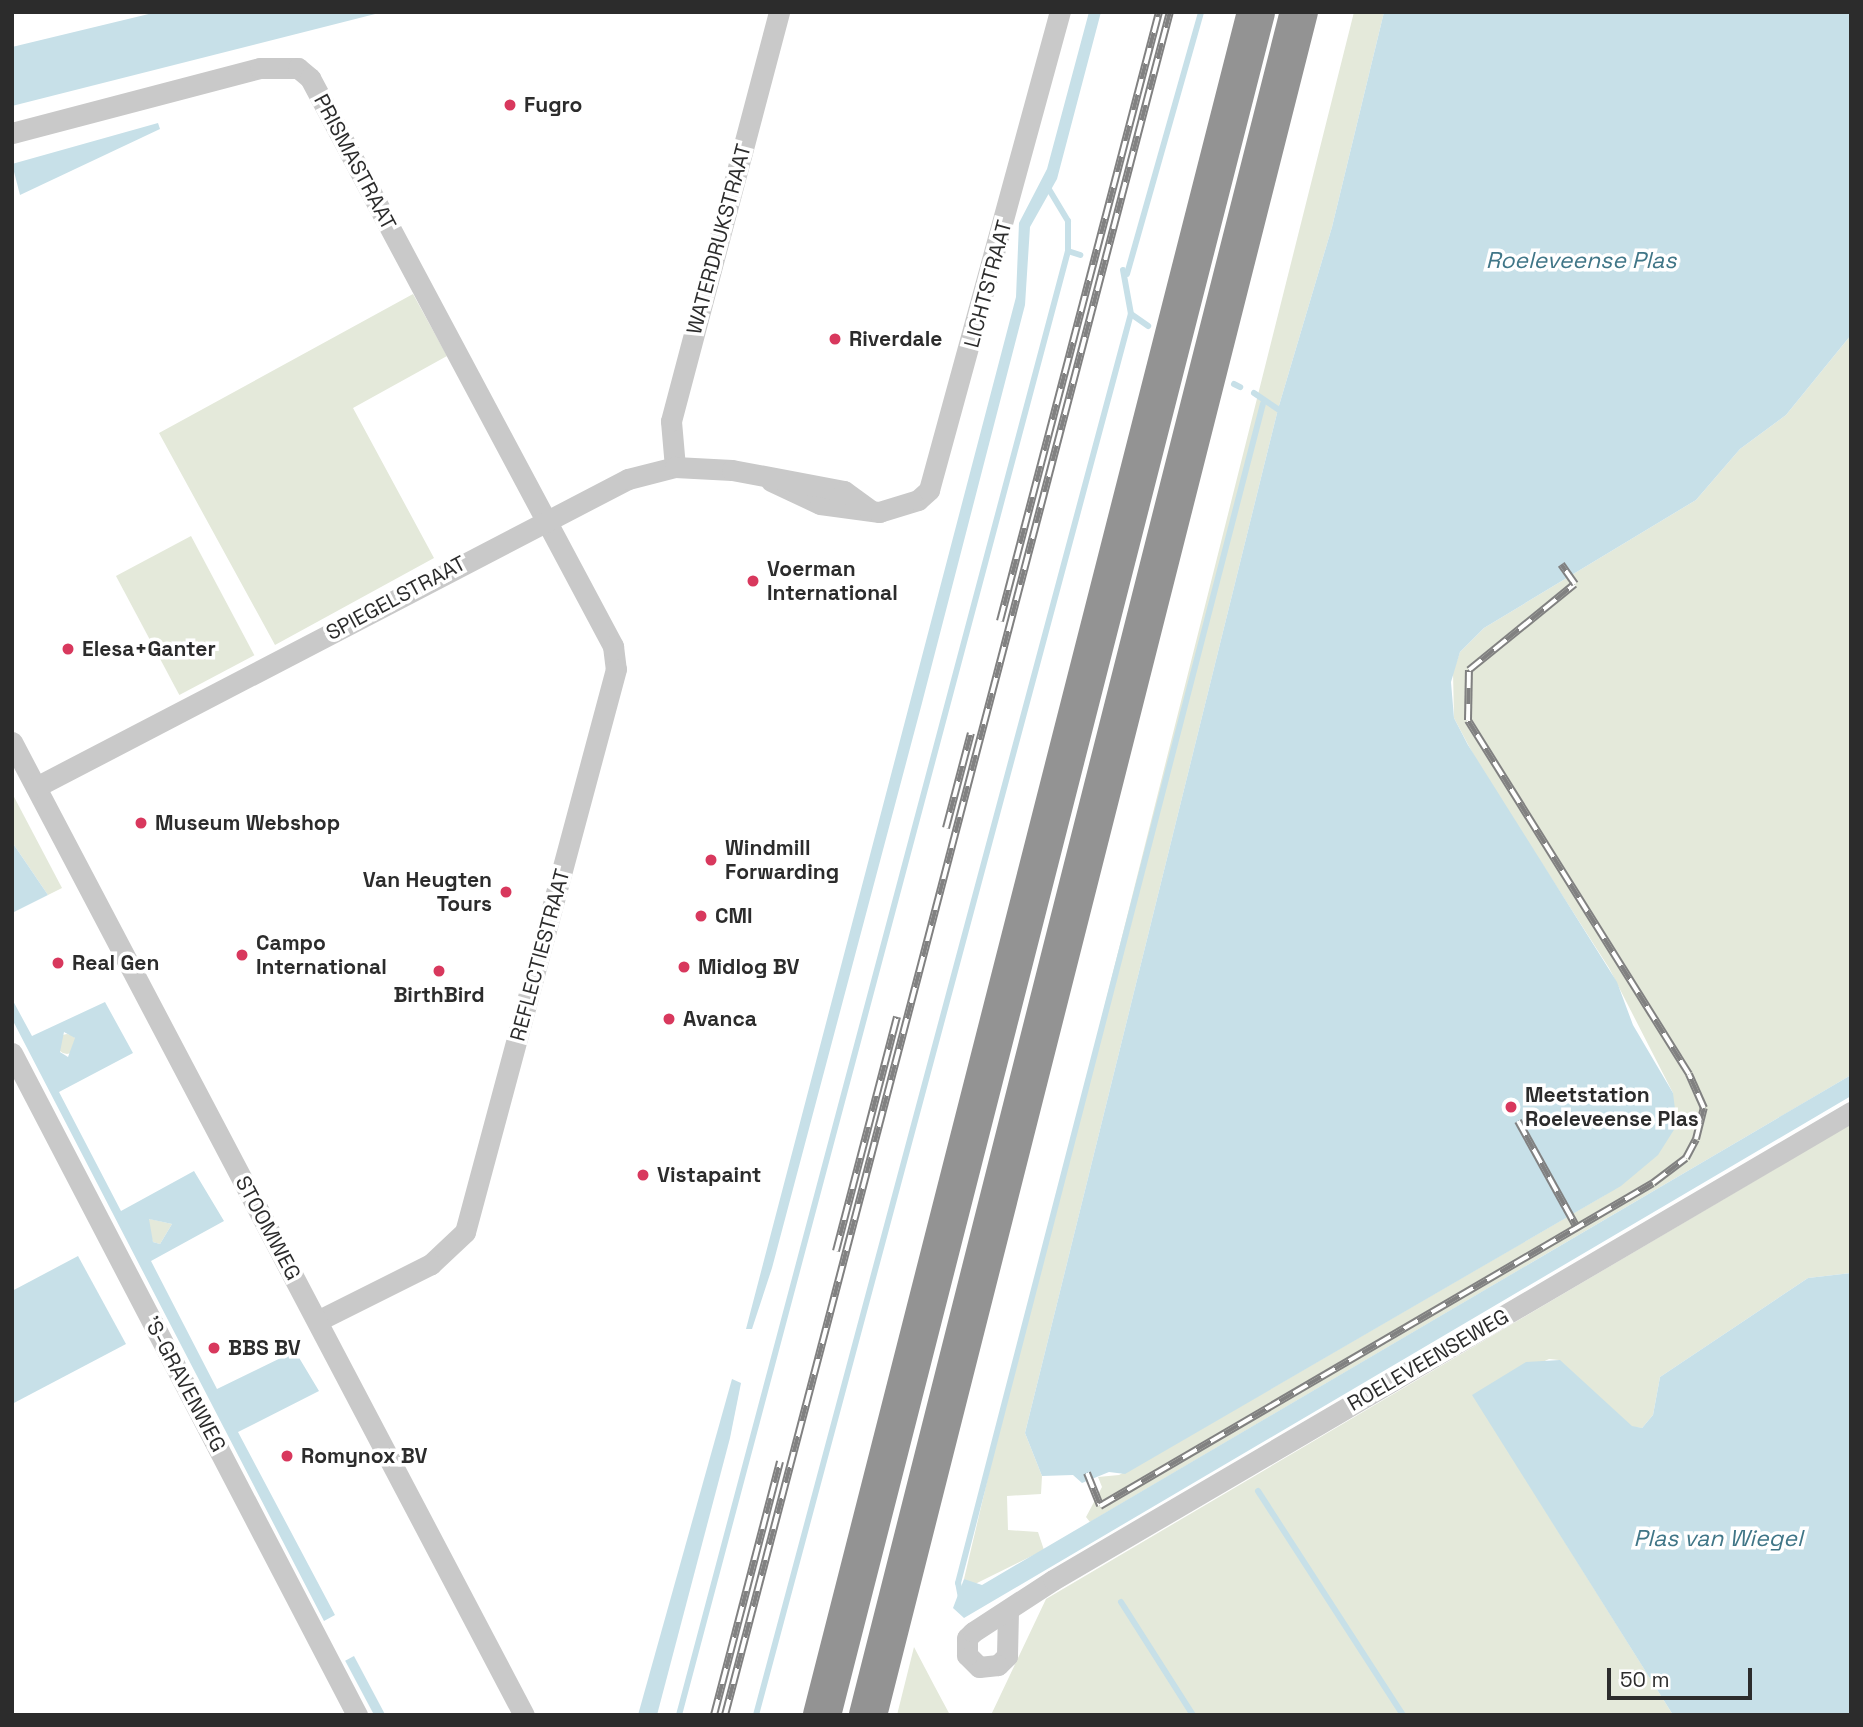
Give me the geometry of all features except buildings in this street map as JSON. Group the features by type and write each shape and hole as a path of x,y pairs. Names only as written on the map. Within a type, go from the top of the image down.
{"highway":[{"path":"822,1715 1256,12"},
{"path":"868,1715 1299,12"}],"street":[{"name":"WATERDRUKSTRAAT","path":"676,467 671,421 779,12"},
{"name":"LICHTSTRAAT","path":"869,509 897,509 918,500 936,479 1060,12"},
{"name":"PRISMASTRAAT","path":"12,133 260,68 298,68 316,89 547,519"},
{"name":"SPIEGELSTRAAT","path":"36,787 547,519 628,480 676,467 732,470 771,481 844,491 869,509"},
{"name":"REFLECTIESTRAAT","path":"317,1321 431,1264 465,1232 616,670 613,646 547,519"},
{"name":"STOOMWEG","path":"12,742 524,1715"},
{"name":"'S-GRAVENWEG","path":"12,1053 357,1715"},
{"name":"ROELEVEENSEWEG","path":"1008,1611 1851,1112"}],"shaded area":[{"path":"1354,12 1384,12 1332,227 1278,409 1025,1433 1042,1476 1041,1494 1007,1496 1008,1530 1038,1532 1044,1550 971,1586 964,1579 1015,1363"},
{"path":"413,294 447,356 353,408 434,558 275,645 159,433"},
{"path":"1851,335 1851,1075 1090,1522 1086,1517 1102,1487 1098,1477 1119,1475 1153,1457 1605,1195 1673,1093 1609,968 1481,769 1454,718 1453,672 1460,652 1484,628 1696,500 1740,449 1786,415"},
{"path":"191,536 254,655 179,695 116,576"},
{"path":"12,793 62,888 48,895 12,842"},
{"path":"63,1034 71,1034 77,1044 71,1054 63,1054 57,1048 57,1040"},
{"path":"1851,1124 1851,1273 1808,1278 1660,1377 1653,1415 1642,1428 1632,1427 1559,1360 1549,1359 1473,1395 1673,1715 991,1715 1046,1599"},
{"path":"150,1219 172,1224 160,1244 153,1242 145,1221"},
{"path":"914,1647 935,1687 950,1715 897,1715"}],"water":[{"path":"157,12 383,12 12,106 12,47"},
{"path":"1089,12 1101,12 1057,179 1030,227 1025,305 922,703 772,1268 752,1329 746,1329 1016,297 1019,223 1047,169"},
{"name":"Roeleveense Plas","path":"1384,12 1851,12 1851,335 1786,415 1740,449 1696,500 1484,628 1460,652 1451,682 1454,718 1468,745 1617,982 1633,1025 1673,1093 1677,1125 1658,1155 1621,1186 1125,1474 1109,1472 1082,1483 1073,1475 1042,1476 1025,1433 1278,409 1332,227"},
{"path":"158,123 160,129 20,195 12,164"},
{"path":"12,842 48,895 12,913"},
{"path":"12,999 32,1036 105,1002 133,1053 59,1092 121,1211 194,1171 224,1221 151,1261 217,1389 295,1351 319,1391 238,1432 335,1615 324,1621 12,1019","holes":["64,1032 75,1038 68,1057 60,1052","149,1219 172,1224 160,1244 153,1242"]},
{"path":"1851,1075 1851,1096 964,1618 953,1608 964,1579 982,1585"},
{"path":"78,1256 126,1344 12,1404 12,1291"},
{"name":"Plas van Wiegel","path":"1851,1273 1851,1715 1673,1715 1472,1395 1526,1362 1560,1360 1632,1426 1642,1428 1653,1415 1660,1377 1808,1278"},
{"path":"732,1379 741,1383 730,1438 657,1715 638,1715"},
{"path":"354,1656 385,1715 374,1715 345,1661"}],"waterway":[{"path":"1127,274 1201,12"},
{"path":"679,1715 1068,251 1068,221 1049,189"},
{"path":"1068,251 1080,255"},
{"path":"1123,270 1131,314 1148,326"},
{"path":"756,1715 1131,314"},
{"path":"1234,384 1240,387"},
{"path":"1254,393 1278,409"},
{"path":"961,1598 958,1583 1263,404"},
{"path":"1258,1491 1403,1715"},
{"path":"1121,1602 1193,1715"}],"railway":[{"path":"1000,621 1159,12"},
{"path":"725,1715 1170,12"},
{"path":"1087,1473 1100,1506 1653,1183 1686,1158 1696,1139 1704,1108 1689,1074 1468,720 1469,670 1575,584 1561,564"},
{"path":"946,828 971,733"},
{"path":"836,1251 897,1017"},
{"path":"1518,1121 1577,1228"},
{"path":"714,1715 780,1461"}],"place":[{"name":"Fugro","path":"510,105"},
{"name":"Riverdale","path":"835,339"},
{"name":"Voerman International","path":"753,581"},
{"name":"Elesa+Ganter","path":"68,649"},
{"name":"Museum Webshop","path":"141,823"},
{"name":"Windmill Forwarding","path":"711,860"},
{"name":"Van Heugten Tours","path":"506,892"},
{"name":"CMI","path":"701,916"},
{"name":"Campo International","path":"242,955"},
{"name":"Real Gen","path":"58,963"},
{"name":"Midlog BV","path":"684,967"},
{"name":"BirthBird","path":"439,971"},
{"name":"Avanca","path":"669,1019"},
{"name":"Meetstation Roeleveense Plas","path":"1511,1107"},
{"name":"Vistapaint","path":"643,1175"},
{"name":"BBS BV","path":"214,1348"},
{"name":"Romynox BV","path":"287,1456"}]}
